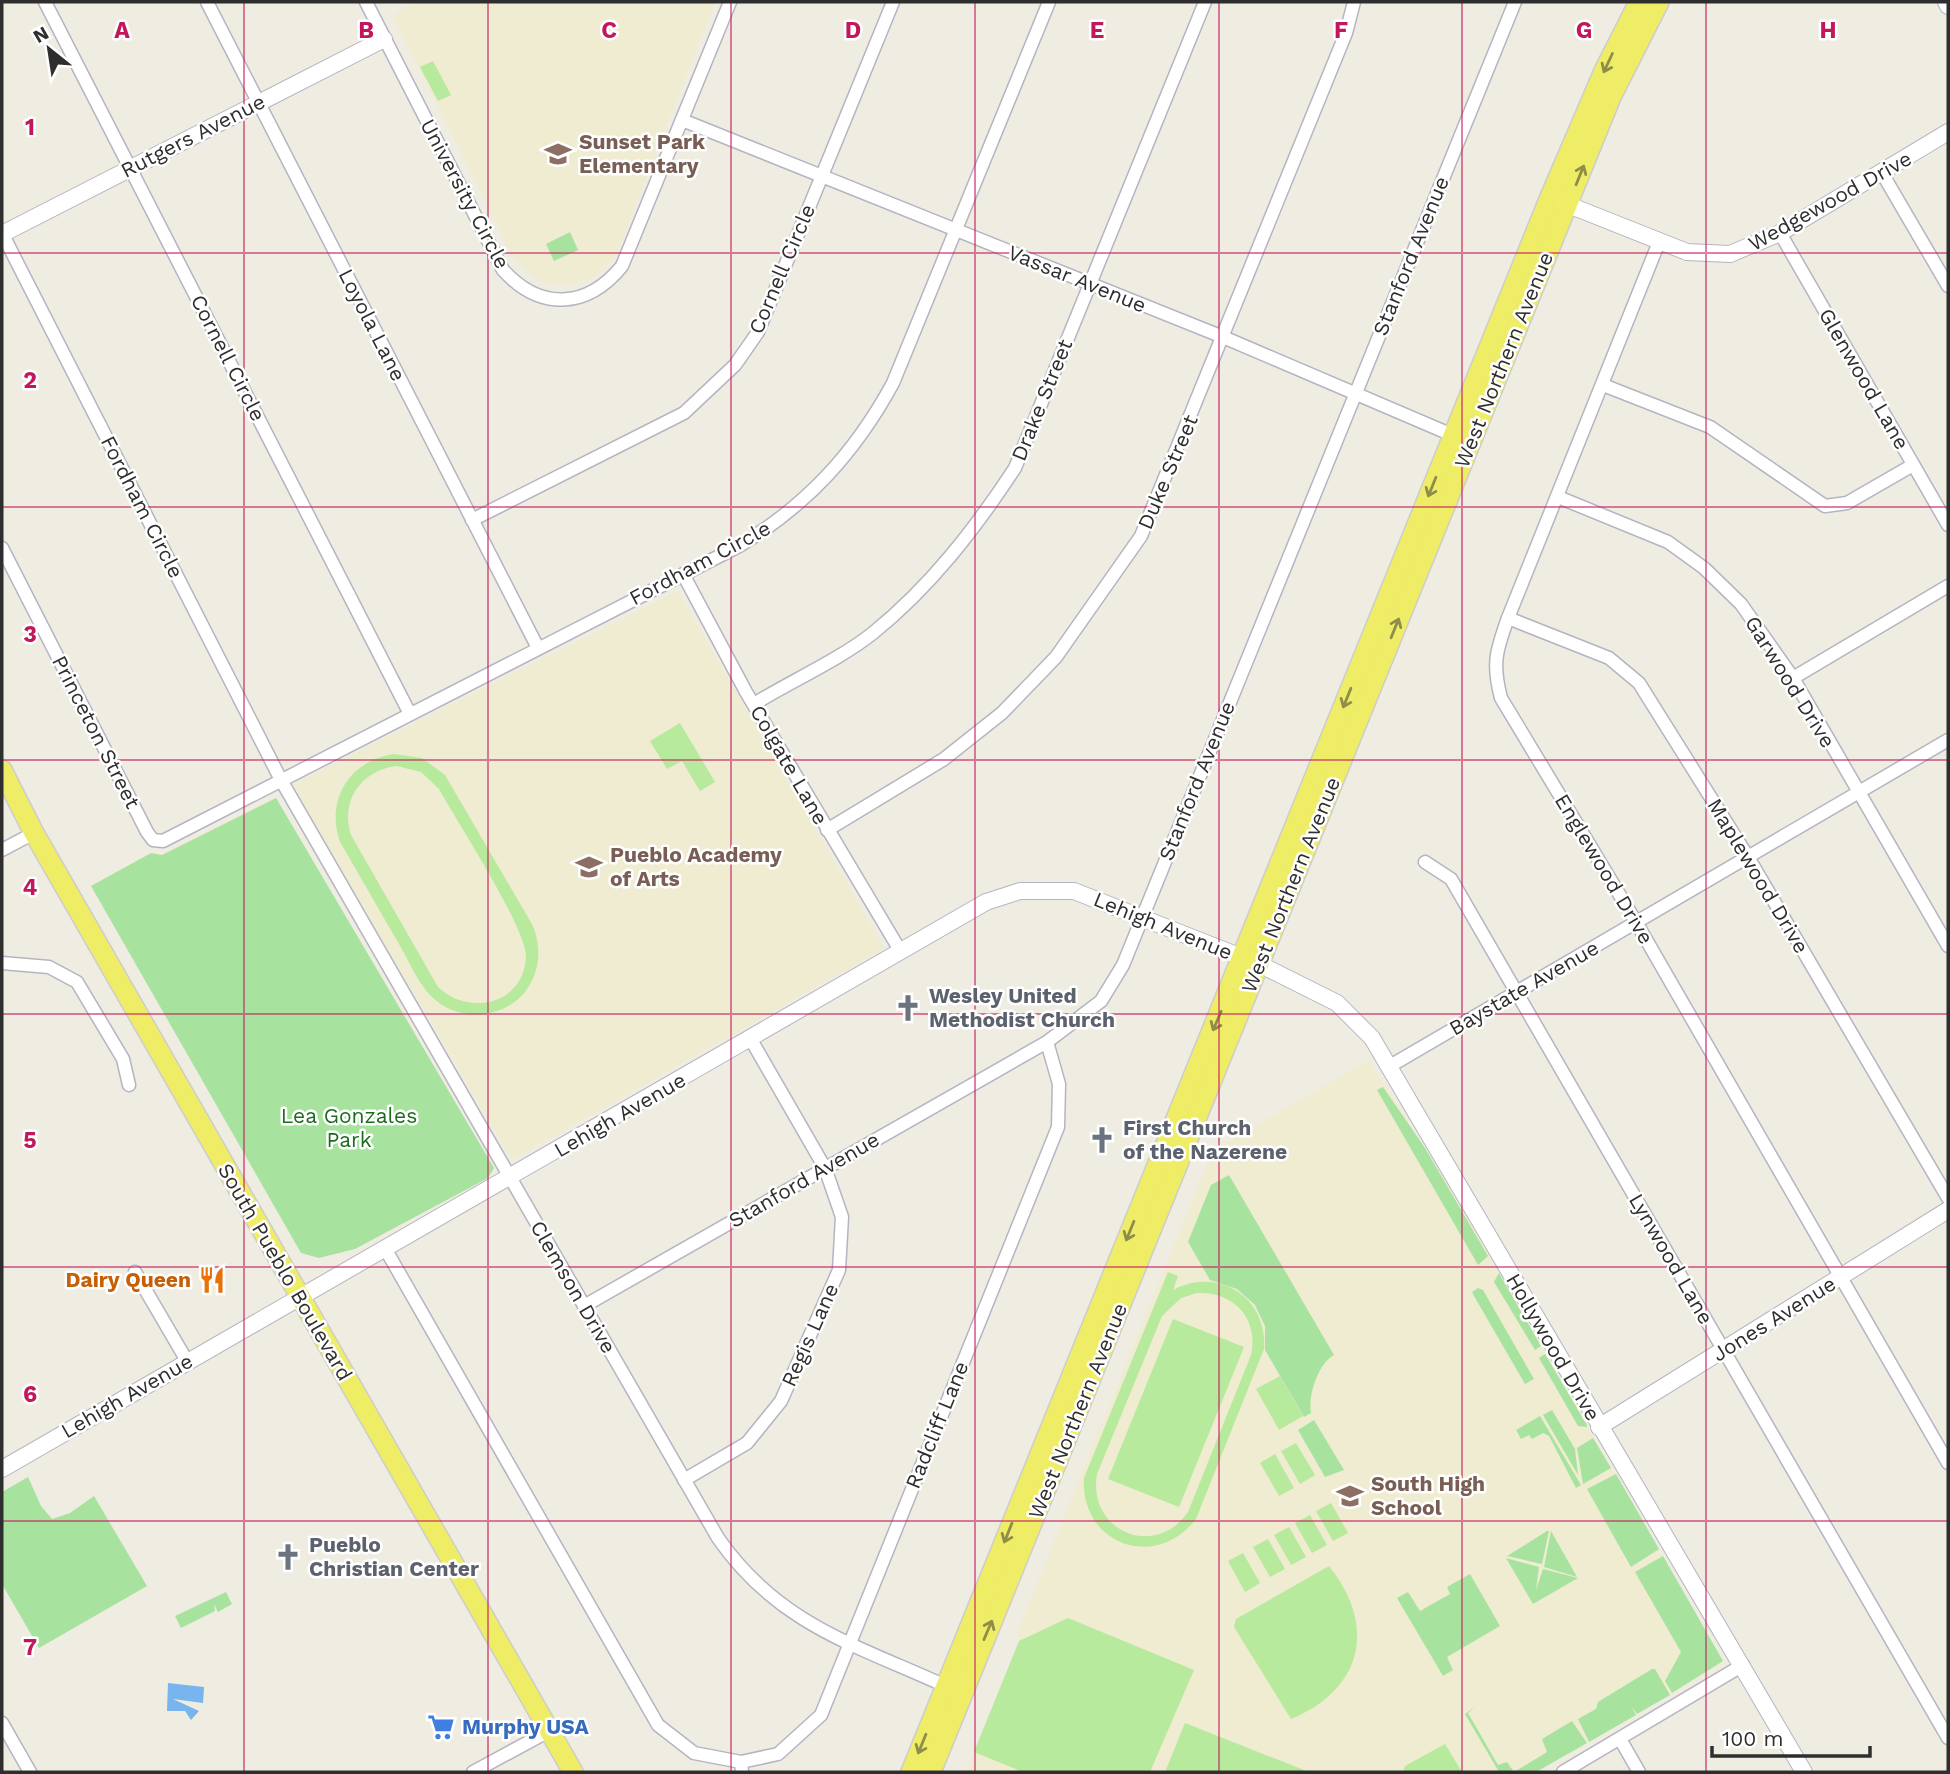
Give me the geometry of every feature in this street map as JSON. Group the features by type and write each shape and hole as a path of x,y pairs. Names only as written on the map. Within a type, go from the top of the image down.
{"main road":[{"name":"West Northern Avenue","path":"911,1772 954,1690 1559,201 1604,71 1639,2"},
{"name":"West Northern Avenue","path":"1559,201 1659,2"},
{"name":"South Pueblo Boulevard","path":"2,769 34,833 573,1772"},
{"name":"West Northern Avenue","path":"931,1772 954,1690"}],"street":[{"name":"Cornell Circle","path":"45,2 410,714"},
{"name":"Loyola Lane","path":"207,2 538,648"},
{"name":"University Circle","path":"366,2 503,270 514,282 538,296 569,299 584,296 611,279 629,250 730,2"},
{"name":"Cornell Circle","path":"472,520 684,413 713,389 735,365 758,332 893,2"},
{"name":"Fordham Circle","path":"153,840 172,837 682,574 765,530 815,490 843,461 874,419 893,383 1049,2"},
{"name":"Drake Street","path":"754,704 871,634 922,587 978,525 1015,468 1205,2"},
{"name":"Duke Street","path":"827,830 944,759 1002,713 1056,657 1141,536 1346,33 1354,2"},
{"name":"Stanford Avenue","path":"584,1306 1047,1042 1101,1002 1122,965 1515,2"},
{"name":"Rutgers Avenue","path":"2,234 384,39"},
{"name":"Vassar Avenue","path":"682,120 1223,337 1462,439"},
{"name":"Wedgewood Drive","path":"1559,201 1687,251 1730,254 1780,233 1948,132"},
{"path":"1882,173 1948,286"},
{"name":"Glenwood Lane","path":"1780,233 1948,525"},
{"name":"Fordham Circle","path":"2,234 281,780"},
{"name":"Englewood Drive","path":"1659,242 1508,618 1496,650 1494,671 1501,698 1636,922 1948,1463"},
{"path":"1603,385 1710,427 1741,446 1805,495 1825,506 1847,503 1913,465"},
{"name":"Garwood Drive","path":"1558,497 1668,542 1704,568 1741,604 1793,678 1948,946"},
{"name":"Princeton Street","path":"2,548 153,840"},
{"name":"Colgate Lane","path":"682,574 754,704 901,952"},
{"path":"1793,678 1948,586"},
{"name":"Maplewood Drive","path":"1508,618 1609,658 1639,683 1748,857 1948,1198"},
{"name":"Baystate Avenue","path":"1390,1066 1948,740"},
{"name":"Clemson Drive","path":"281,780 725,1548 756,1582 806,1623 847,1644 954,1690"},
{"path":"2,850 34,833"},
{"name":"Lynwood Lane","path":"1425,862 1451,879 1948,1738"},
{"name":"Lehigh Avenue","path":"4,1464 386,1250 986,902 1020,891 1074,891 1251,961"},
{"name":"Hollywood Drive","path":"1251,961 1337,1003 1372,1038 1804,1772"},
{"path":"2,963 49,967 77,982 123,1059 128,1085"},
{"name":"Regis Lane","path":"684,1480 747,1443 781,1401 839,1269 842,1217 825,1168 750,1038"},
{"name":"Radcliff Lane","path":"386,1250 659,1726 694,1753 741,1767 778,1754 821,1715 847,1644 1058,1127 1059,1084 1047,1042"},
{"name":"Jones Avenue","path":"1599,1427 1948,1210"},
{"path":"135,1272 187,1361"},
{"path":"1563,1772 1743,1665"},
{"path":"2,1723 30,1772"},
{"path":"473,1772 549,1731"},
{"path":"1620,1739 1639,1772"}],"shaded area":[{"name":"Sunset Park Elementary","path":"414,2 715,2 615,258 599,274 570,286 551,285 537,279 514,258 393,16"},
{"name":"Pueblo Academy of Arts","path":"678,591 884,948 512,1160 292,785"},
{"name":"South High School","path":"1369,1060 1449,1187 1722,1659 1722,1664 1536,1772 966,1772 1019,1641 1017,1633 1213,1150"}],"green space":[{"path":"433,61 451,95 438,101 420,67"},
{"path":"570,232 578,250 554,261 546,244"},
{"path":"680,723 715,782 700,791 682,761 667,769 650,741"},
{"path":"394,754 422,758 445,775 533,926 538,943 534,976 525,992 504,1009 491,1013 465,1014 440,1004 430,995 340,842 336,826 339,797 354,773 378,758","holes":["397,766 421,772 439,789 489,874 523,943 526,957 523,973 516,986 493,1001 465,1002 438,987 351,835 348,810 356,789 364,781 373,774"]},
{"name":"Lea Gonzales Park","path":"276,798 494,1168 488,1178 355,1249 319,1258 301,1253 91,886 151,853 162,855"},
{"path":"1383,1087 1425,1148 1488,1256 1478,1265 1377,1090"},
{"path":"1229,1175 1334,1355 1323,1365 1315,1381 1311,1413 1304,1417 1265,1350 1265,1326 1255,1305 1237,1289 1210,1280 1188,1242 1211,1185"},
{"path":"1168,1272 1178,1276 1173,1290 1190,1284 1223,1284 1249,1301 1258,1314 1264,1349 1196,1519 1179,1535 1161,1544 1141,1547 1123,1543 1107,1534 1094,1520 1086,1501 1084,1478","holes":["1197,1293 1210,1294 1232,1302 1241,1310 1251,1330 1251,1355 1188,1512 1174,1526 1158,1534 1142,1536 1126,1532 1113,1524 1102,1511 1097,1494 1097,1474 1162,1316 1181,1298"]},
{"path":"1499,1273 1541,1346 1535,1350 1494,1282"},
{"path":"1478,1288 1483,1290 1534,1379 1525,1384 1472,1292"},
{"path":"1173,1319 1244,1347 1179,1507 1108,1479"},
{"path":"1545,1354 1587,1427 1578,1426 1539,1358"},
{"path":"1280,1376 1303,1416 1279,1430 1256,1389"},
{"path":"1552,1410 1575,1449 1578,1475 1543,1415"},
{"path":"1540,1416 1581,1485 1576,1488 1549,1436 1543,1433 1532,1439 1529,1435 1521,1439 1516,1430"},
{"path":"1314,1420 1344,1470 1325,1477 1298,1430"},
{"path":"1593,1438 1611,1468 1583,1484 1577,1448"},
{"path":"1296,1443 1315,1475 1300,1484 1281,1451"},
{"path":"1275,1454 1294,1488 1279,1496 1260,1463"},
{"path":"1616,1474 1659,1549 1631,1567 1587,1489"},
{"path":"28,1477 41,1506 52,1519 70,1513 94,1496 147,1586 39,1648 2,1584 2,1492"},
{"path":"1331,1503 1348,1533 1333,1541 1316,1511"},
{"path":"1310,1515 1327,1545 1312,1553 1295,1523"},
{"path":"1289,1527 1306,1557 1291,1565 1274,1535"},
{"path":"1547,1531 1542,1564 1507,1556"},
{"path":"1551,1531 1577,1577 1544,1567"},
{"path":"1268,1539 1285,1569 1270,1577 1253,1547"},
{"path":"1243,1553 1260,1583 1245,1592 1228,1561"},
{"path":"1663,1556 1723,1661 1672,1693 1665,1681 1681,1652 1635,1572"},
{"path":"1506,1558 1539,1567 1536,1590 1543,1569 1578,1578 1533,1604"},
{"path":"1329,1566 1344,1589 1353,1611 1357,1633 1355,1654 1347,1673 1334,1691 1315,1706 1291,1719 1234,1627 1236,1619"},
{"path":"1470,1574 1500,1626 1447,1657 1453,1670 1443,1676 1397,1598 1408,1592 1420,1611 1450,1594 1447,1587"},
{"path":"226,1592 232,1604 218,1612 214,1604 215,1611 181,1628 175,1616"},
{"path":"1068,1618 1194,1670 1150,1772 1023,1772 974,1752 1019,1641"},
{"path":"1655,1669 1670,1695 1637,1714 1631,1706 1636,1715 1589,1742 1578,1719 1596,1709 1598,1702"},
{"path":"1475,1707 1468,1713 1498,1765 1507,1762 1514,1772 1499,1772 1465,1714"},
{"path":"1572,1721 1587,1743 1536,1772 1514,1772 1547,1752 1542,1739"},
{"path":"1185,1723 1309,1772 1165,1772"},
{"path":"1445,1744 1462,1772 1403,1772 1405,1766"}],"water":[{"path":"168,1683 204,1687 203,1703 173,1699 199,1711 191,1720 185,1711 167,1711"}],"place":[{"name":"Sunset Park Elementary","path":"558,154"},
{"name":"Pueblo Academy of Arts","path":"589,867"},
{"name":"Wesley United Methodist Church","path":"908,1008"},
{"name":"First Church of the Nazerene","path":"1102,1140"},
{"name":"Dairy Queen","path":"212,1280"},
{"name":"South High School","path":"1350,1496"},
{"name":"Pueblo Christian Center","path":"288,1557"},
{"name":"Murphy USA","path":"441,1727"}]}
